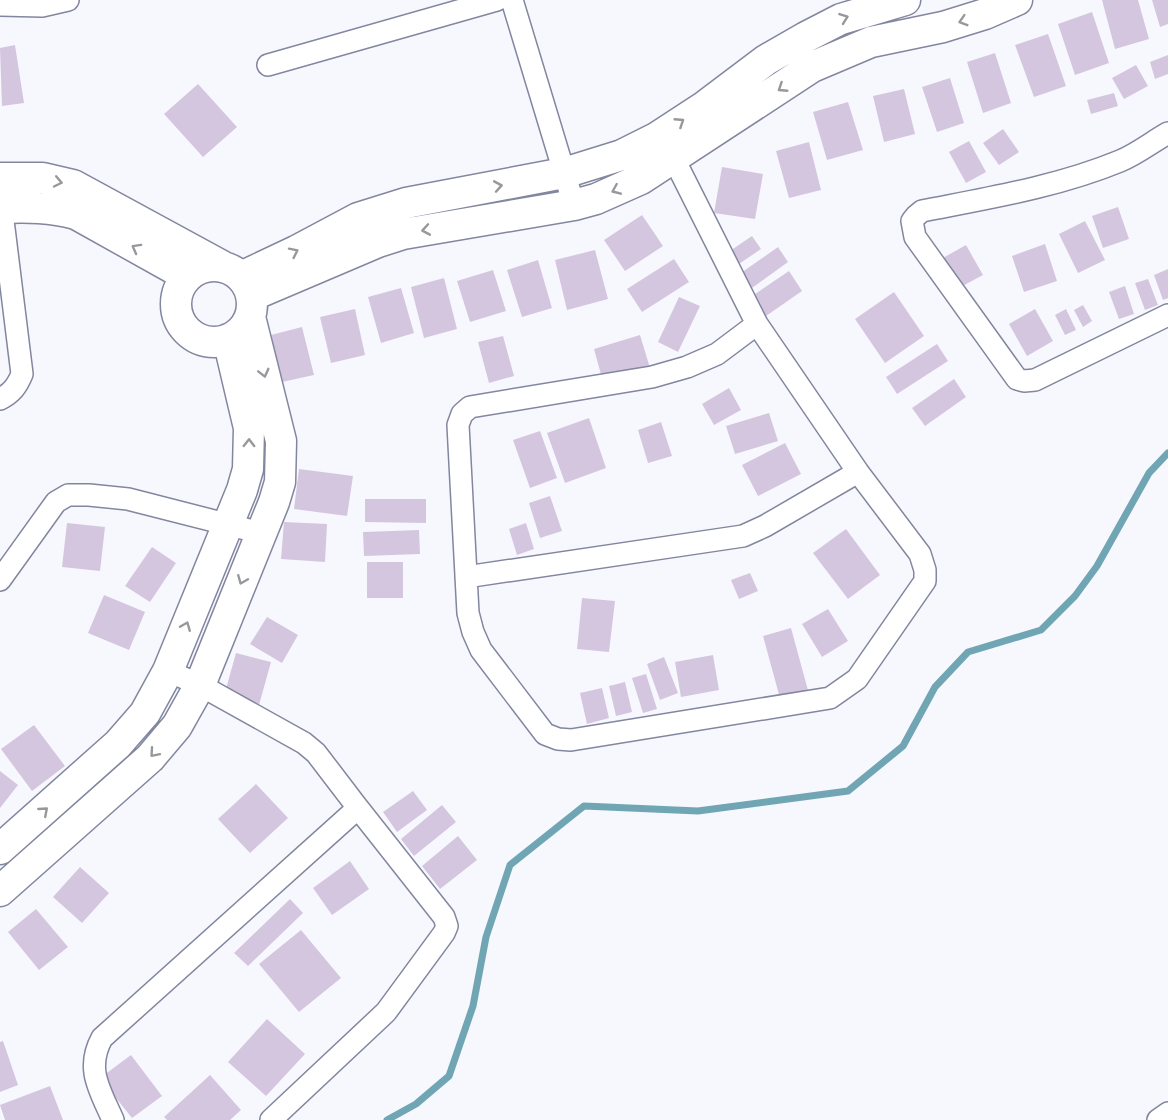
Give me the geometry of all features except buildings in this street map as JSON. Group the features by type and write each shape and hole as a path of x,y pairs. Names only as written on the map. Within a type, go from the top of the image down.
{"street":[{"path":"0,5 42,6 68,0"},
{"path":"268,65 497,0"},
{"path":"512,0 574,205"},
{"path":"241,289 296,251 357,218 406,203 564,173 622,155 656,138 705,106 766,60 841,19 904,0"},
{"path":"241,289 245,326 228,339 218,342 207,341 188,332 182,325 176,305 181,285 187,276 203,267 241,289 403,234 574,205 621,189 641,179 812,67 840,54 871,42 964,21 1017,0"},
{"path":"1168,133 1123,160 1102,168 1026,190 922,211 912,221 915,237 1017,379 1035,380 1168,315"},
{"path":"674,159 758,324 858,472 920,554 925,570 925,581 857,679 830,698 571,740 558,739 545,734 481,650 468,613 458,425 462,414 470,407 652,377 687,367 717,354 758,324"},
{"path":"0,178 43,178 73,185 241,289 281,441 280,482 274,502 200,684 177,726 150,758 0,891"},
{"path":"0,399 11,393 18,385 22,374 0,203 58,209 76,214 187,276"},
{"path":"0,849 118,744 145,713 168,671 242,490 248,469 249,428 228,339"},
{"path":"466,577 743,536 765,526 858,472"},
{"path":"0,580 56,502 68,495 128,499 261,533"},
{"path":"168,671 200,684 304,743 316,753 444,917 447,926 386,1012 271,1120"},
{"path":"113,1120 94,1071 95,1050 102,1038 358,808"},
{"path":"1158,1120 1168,1113"}],"waterway":[{"path":"387,1120 416,1104 449,1076 473,1006 486,937 510,865 584,806 698,811 848,791 903,746 935,687 968,652 1041,630 1075,596 1097,566 1149,473 1168,453"}]}
